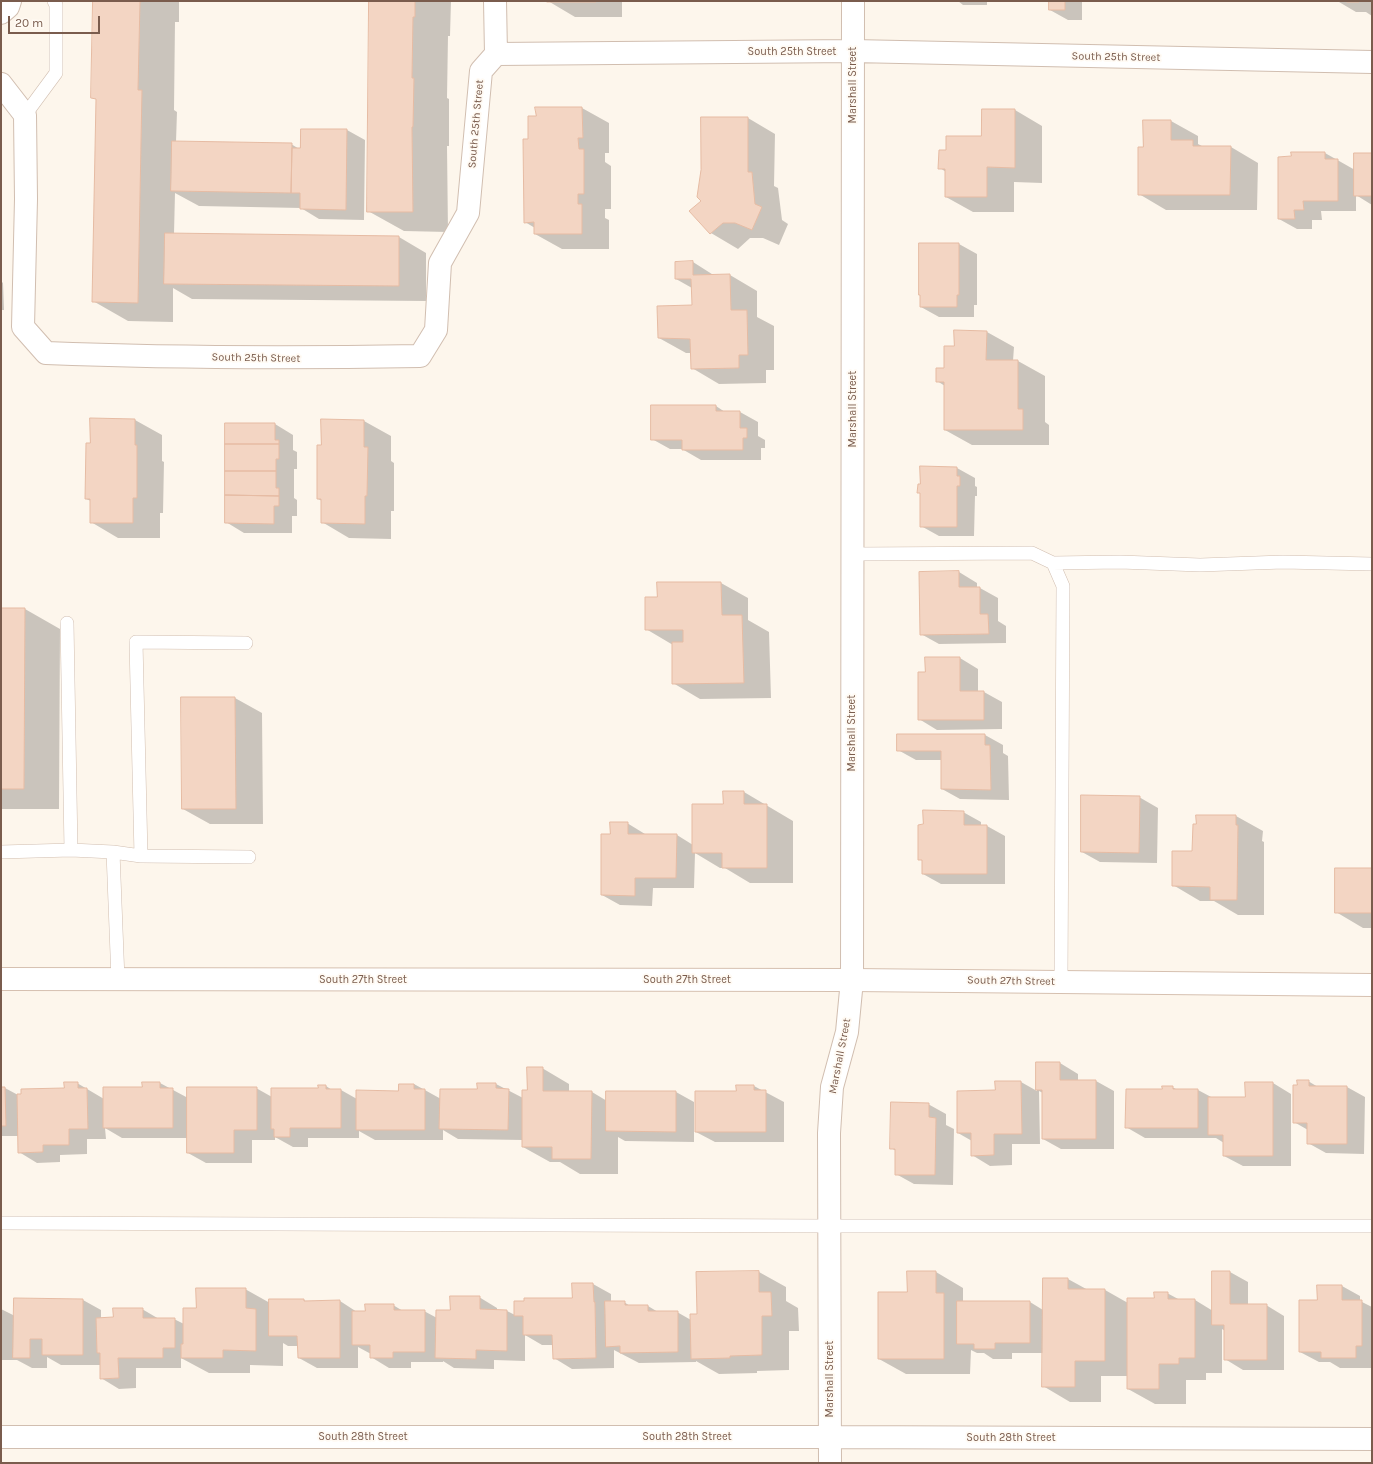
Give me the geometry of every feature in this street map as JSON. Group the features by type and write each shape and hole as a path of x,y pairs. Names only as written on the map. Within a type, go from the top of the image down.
{"street":[{"path":"1,13 8,7 10,1"},
{"path":"494,1 496,54"},
{"name":"Marshall Street","path":"830,1463 829,1133 832,1087 846,1032 852,980 853,1"},
{"name":"South 25th Street","path":"25,115 26,199 23,327 46,353 128,356 306,358 420,356 436,330 440,263 468,212 481,71 496,54 853,51 1372,62"},
{"path":"1,84 25,115"},
{"name":"South 27th Street","path":"1,979 852,980 1372,985"},
{"name":"South 28th Street","path":"1,1437 830,1437 1372,1439"}],"lane":[{"path":"25,115 56,73 56,5 54,1"},
{"path":"853,554 1032,553 1053,563 1120,562 1200,565 1284,562 1372,564"},
{"path":"1053,563 1063,586 1061,982"},
{"path":"67,623 72,850"},
{"path":"141,856 136,642 246,643"},
{"path":"1,852 72,850 113,852 141,856 249,858"},
{"path":"113,852 118,980"},
{"path":"1,1223 1372,1226"}],"building":[{"path":"93,1 144,1 140,2 138,90 142,90 138,303 92,302 96,99 91,98"},
{"path":"369,1 415,1 415,17 413,17 412,78 414,78 412,127 413,212 367,212"},
{"path":"596,1 596,2 547,2"},
{"path":"1049,1 1065,1 1065,10 1049,10"},
{"path":"1359,1 1359,2 1347,2"},
{"path":"535,107 582,107 583,138 578,138 579,149 584,149 584,194 578,194 578,204 582,204 582,234 534,234 534,222 524,223 523,139 528,139 528,116 536,116"},
{"path":"982,109 1015,109 1015,168 987,167 987,197 945,197 945,169 938,169 939,150 946,150 946,136 981,136"},
{"path":"701,117 748,117 748,172 752,172 755,204 762,207 752,230 735,223 723,223 710,234 689,211 701,201 697,197 701,170"},
{"path":"1143,120 1171,120 1171,140 1193,140 1193,146 1231,146 1230,195 1138,195 1138,147 1143,147"},
{"path":"301,129 347,129 346,210 300,209 300,193 291,193 292,148 300,148"},
{"path":"172,141 292,143 291,193 171,191"},
{"path":"1291,152 1325,152 1325,159 1338,159 1338,201 1303,201 1304,210 1294,210 1295,219 1278,219 1278,157 1291,156"},
{"path":"1354,153 1372,153 1372,196 1354,196"},
{"path":"165,233 399,236 399,286 164,284"},
{"path":"919,243 959,243 959,295 957,295 957,307 920,307"},
{"path":"693,261 693,275 730,274 731,310 747,310 748,355 739,355 739,368 691,369 690,339 658,338 657,306 692,305 691,279 675,279 675,262"},
{"path":"954,330 987,331 986,360 1018,360 1018,409 1023,409 1023,430 944,430 944,382 936,382 936,368 944,368 944,346 954,346"},
{"path":"651,405 716,405 716,411 740,411 740,428 747,428 747,438 743,438 743,450 682,450 682,440 651,440"},
{"path":"90,418 135,419 135,445 137,445 137,498 133,498 133,523 90,523 90,499 85,499 86,443 90,443"},
{"path":"321,419 364,420 364,447 368,447 365,524 321,523 321,499 317,499 317,445 321,445"},
{"path":"225,423 275,423 275,440 279,440 279,444 225,444"},
{"path":"225,444 279,444 279,459 276,459 276,471 225,471"},
{"path":"920,466 957,467 957,476 960,476 960,486 957,486 957,527 920,527 920,493 917,493 918,484 920,484"},
{"path":"225,471 276,471 276,488 279,488 279,496 225,495"},
{"path":"225,495 279,496 279,506 274,506 274,524 225,523"},
{"path":"959,571 959,587 980,587 980,614 988,614 989,634 920,635 919,572"},
{"path":"657,582 721,582 722,615 742,615 744,683 672,684 672,642 683,642 683,630 645,630 645,597 657,597"},
{"path":"1,608 25,608 24,789 1,789"},
{"path":"925,657 960,657 960,691 984,691 984,720 918,720 918,672 925,672"},
{"path":"181,697 235,697 236,809 182,809"},
{"path":"897,734 985,734 985,745 990,745 991,790 941,789 941,751 897,751"},
{"path":"723,791 744,791 744,804 767,804 767,868 722,868 722,853 692,853 692,804 723,804"},
{"path":"1081,795 1140,796 1139,853 1081,852"},
{"path":"923,810 964,811 964,825 987,825 987,874 922,874 922,860 918,860 918,825 923,824"},
{"path":"1196,815 1236,815 1236,825 1238,825 1237,900 1210,900 1210,887 1172,886 1172,851 1192,851 1193,824 1196,824"},
{"path":"610,822 628,822 628,834 677,834 676,878 635,878 635,896 601,895 601,834 610,834"},
{"path":"1335,868 1372,868 1372,913 1335,913"},
{"path":"1036,1062 1060,1062 1060,1080 1096,1080 1096,1139 1042,1139 1042,1090 1036,1090"},
{"path":"527,1067 543,1067 543,1091 592,1091 591,1159 552,1159 552,1147 522,1147 522,1090 527,1090"},
{"path":"1297,1080 1309,1080 1309,1086 1347,1086 1347,1144 1307,1144 1307,1123 1293,1123 1293,1085 1297,1085"},
{"path":"995,1081 1021,1081 1022,1134 994,1134 994,1155 971,1156 971,1133 957,1133 957,1091 995,1090"},
{"path":"64,1082 78,1082 78,1088 87,1088 88,1129 69,1129 69,1145 43,1145 43,1152 18,1153 17,1094 21,1094 21,1089 64,1088"},
{"path":"142,1082 160,1082 160,1088 173,1088 173,1128 103,1128 103,1087 142,1087"},
{"path":"1245,1082 1273,1082 1273,1156 1223,1156 1223,1135 1208,1135 1208,1097 1245,1097"},
{"path":"477,1083 496,1083 496,1088 509,1089 508,1130 439,1129 440,1089 477,1089"},
{"path":"399,1084 414,1084 414,1089 425,1089 425,1130 356,1130 356,1090 398,1091"},
{"path":"318,1085 326,1085 326,1089 341,1089 341,1128 290,1128 290,1137 274,1137 274,1129 271,1129 271,1088 318,1088"},
{"path":"736,1085 754,1085 754,1090 766,1090 766,1132 695,1132 695,1091 736,1091"},
{"path":"1162,1086 1173,1086 1173,1089 1198,1089 1198,1128 1125,1128 1126,1089 1162,1089"},
{"path":"1,1087 5,1087 6,1126 1,1126"},
{"path":"187,1087 257,1087 257,1130 234,1130 234,1153 187,1153"},
{"path":"606,1091 676,1091 676,1132 606,1131"},
{"path":"891,1102 929,1103 929,1117 936,1118 935,1175 895,1175 895,1149 890,1149"},
{"path":"759,1271 759,1292 771,1292 772,1316 762,1316 762,1355 691,1359 690,1314 697,1314 696,1272"},
{"path":"907,1271 936,1271 936,1293 944,1293 944,1359 878,1359 878,1292 907,1292"},
{"path":"1212,1271 1230,1271 1230,1304 1267,1304 1267,1360 1224,1360 1224,1325 1212,1325"},
{"path":"1043,1278 1068,1278 1068,1289 1105,1289 1105,1361 1075,1361 1075,1387 1042,1387"},
{"path":"572,1283 593,1283 595,1302 596,1358 553,1359 552,1335 523,1335 523,1316 514,1316 514,1301 524,1301 524,1298 572,1298"},
{"path":"1317,1285 1342,1285 1342,1300 1362,1300 1362,1346 1356,1346 1356,1358 1321,1358 1321,1352 1299,1352 1299,1300 1317,1300"},
{"path":"196,1288 246,1288 246,1308 256,1309 256,1351 223,1350 223,1358 181,1358 181,1344 183,1344 183,1308 196,1308"},
{"path":"1154,1292 1168,1292 1168,1299 1195,1299 1195,1358 1179,1358 1179,1364 1159,1364 1159,1389 1127,1389 1127,1298 1154,1298"},
{"path":"450,1296 480,1296 480,1309 507,1310 507,1351 476,1350 476,1359 435,1358 436,1310 450,1310"},
{"path":"14,1298 83,1299 83,1355 42,1355 42,1339 30,1339 30,1358 13,1358"},
{"path":"269,1299 304,1299 304,1301 340,1300 340,1358 298,1358 297,1336 269,1336"},
{"path":"605,1301 625,1301 625,1305 648,1305 648,1311 678,1311 678,1352 620,1353 620,1346 606,1347"},
{"path":"957,1301 1030,1301 1030,1343 995,1343 995,1349 974,1349 974,1344 957,1344"},
{"path":"365,1304 394,1304 394,1310 425,1310 425,1352 393,1352 393,1358 370,1358 370,1345 352,1345 352,1311 365,1311"},
{"path":"113,1308 143,1308 143,1318 175,1318 175,1348 163,1348 163,1358 118,1358 119,1378 100,1379 100,1353 97,1353 96,1318 113,1317"}]}
